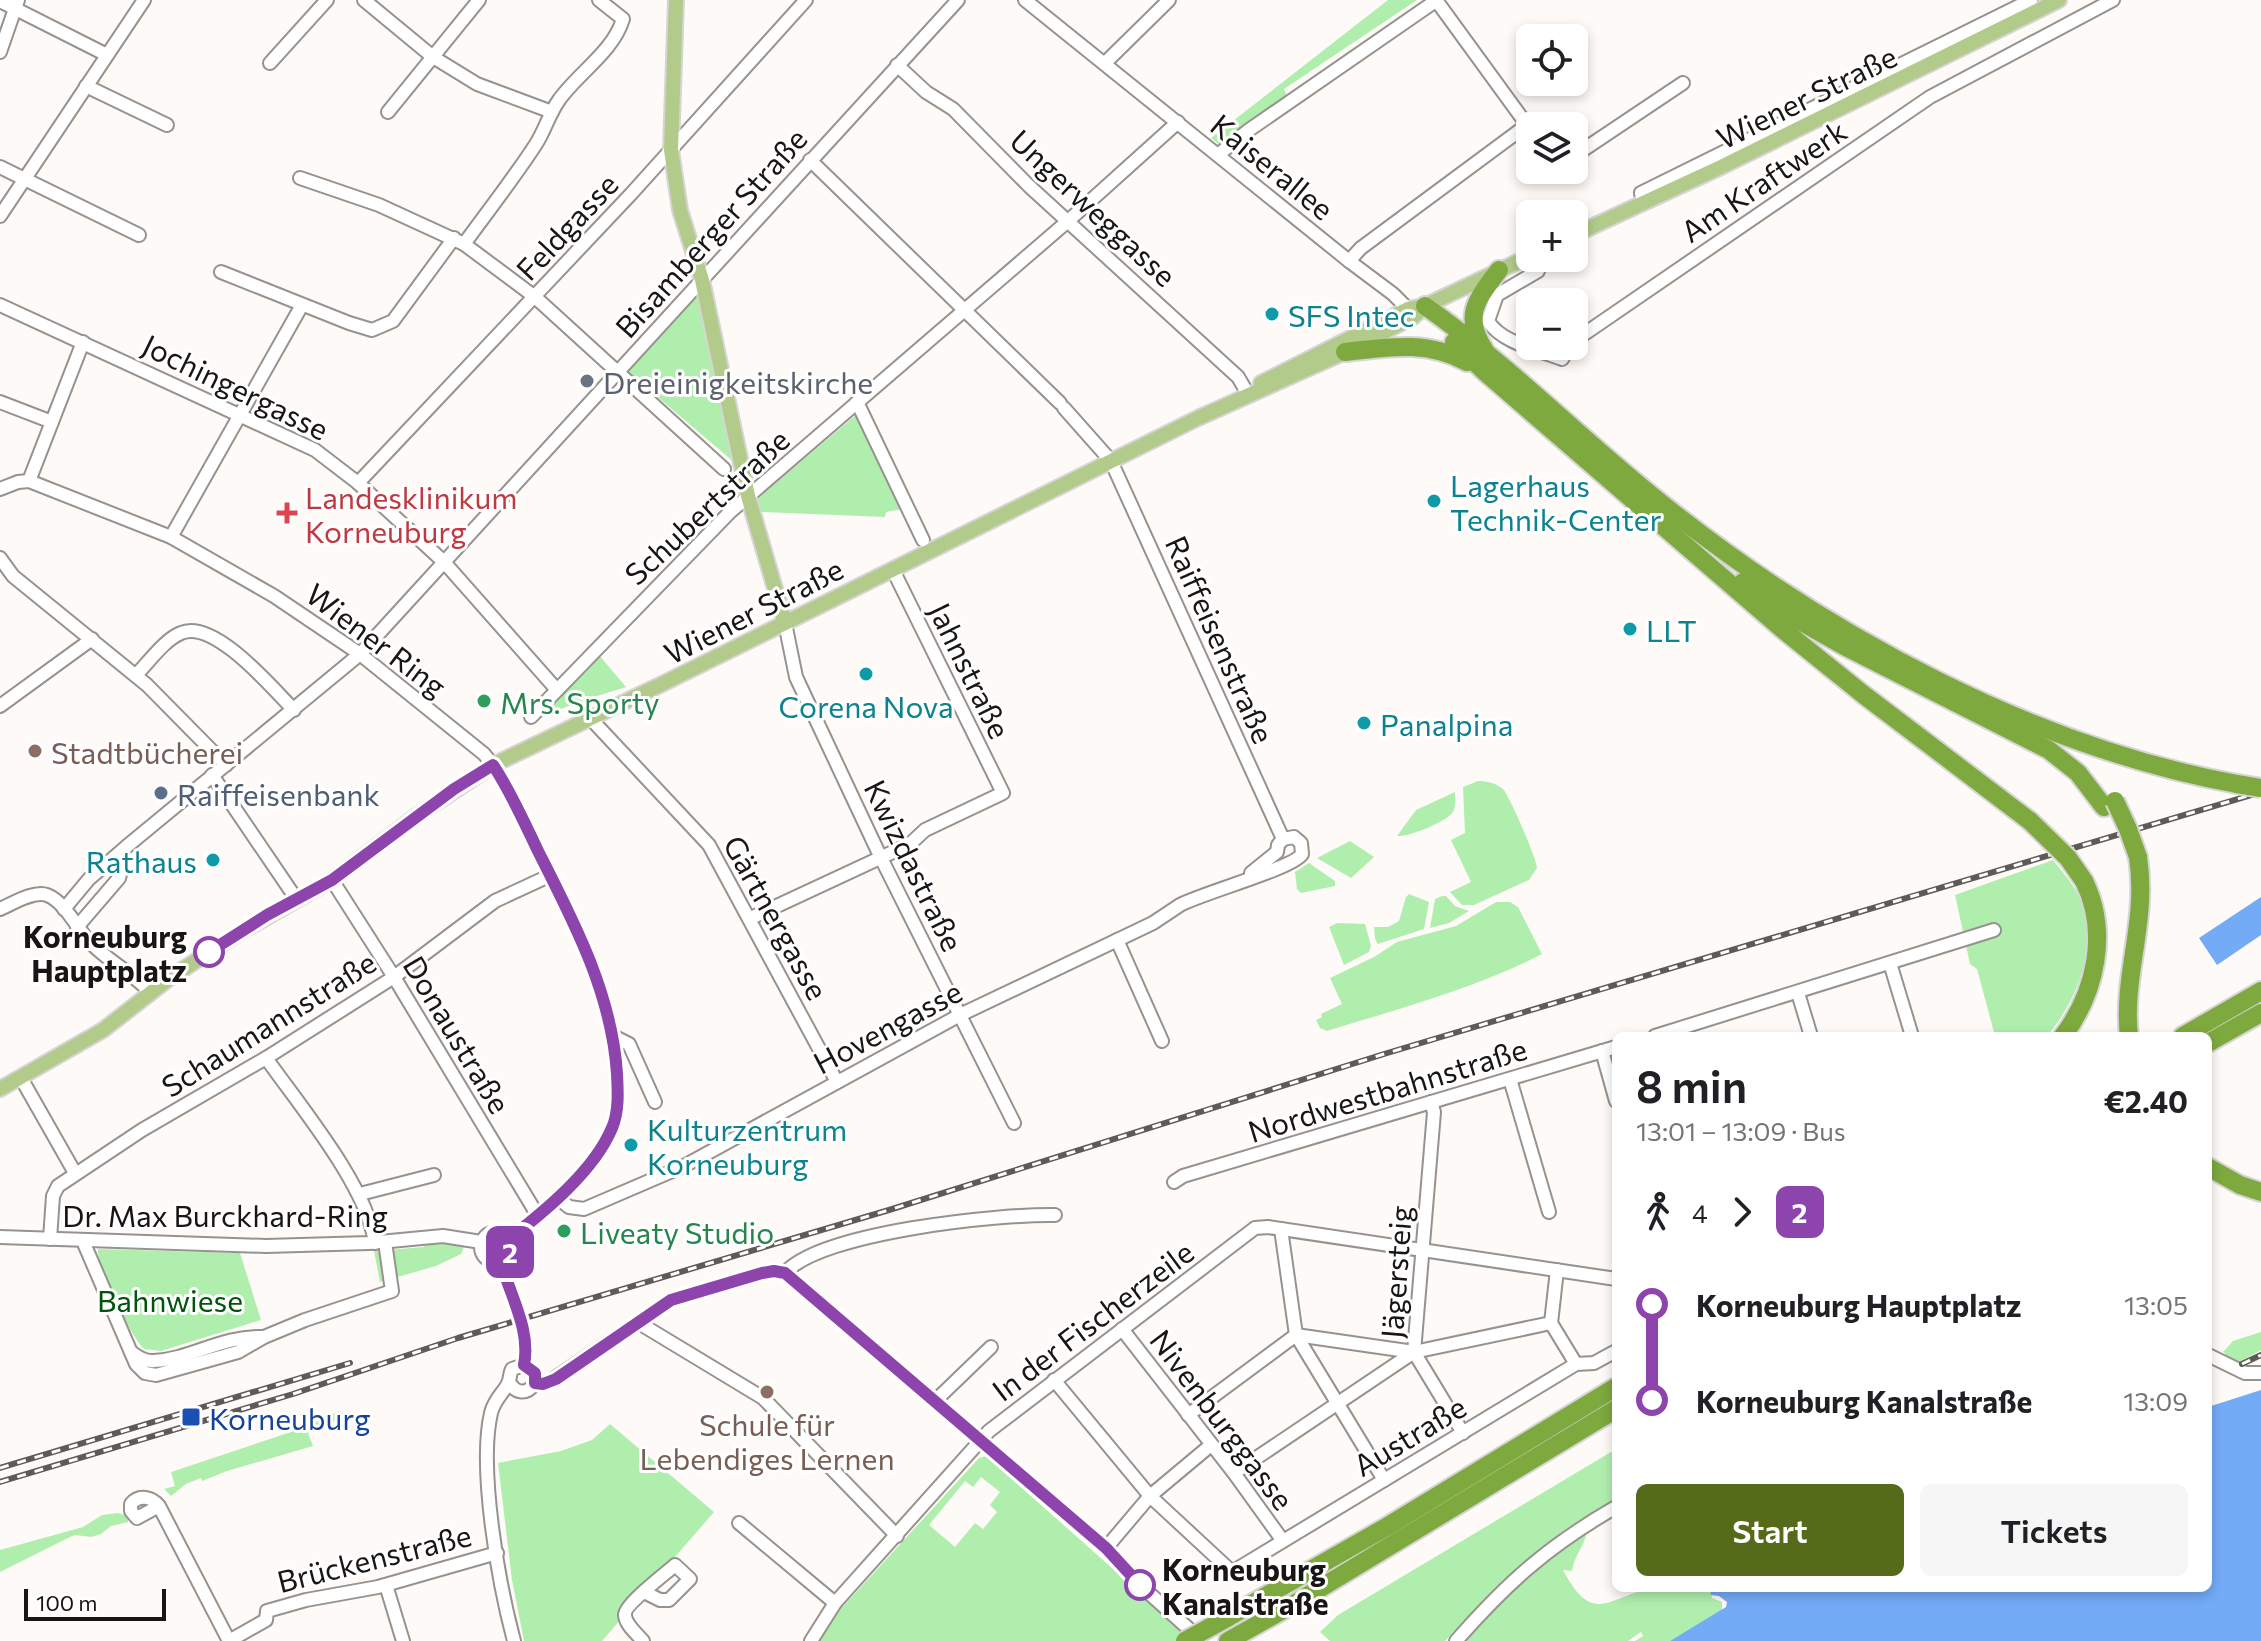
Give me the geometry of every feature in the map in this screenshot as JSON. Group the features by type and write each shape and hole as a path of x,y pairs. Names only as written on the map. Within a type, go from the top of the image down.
{"highway":[{"path":"1499,270 1473,311 1487,364 1781,628 2030,821 2068,858 2084,881 2097,923 2095,963 2081,1008 2066,1032"},
{"path":"1411,306 1732,558 1838,627 1985,709"},
{"path":"1345,352 1397,346 1430,347 1487,364"},
{"path":"1693,550 1798,620 1882,667 2040,735 2261,788"},
{"path":"2040,735 2110,804 2119,840 2132,860 2117,1000 2122,1031"},
{"path":"2190,1032 2261,991"},
{"path":"2212,1041 2261,1013"},
{"path":"2212,1174 2261,1192"},
{"path":"2212,1175 2239,1198 2261,1205"},
{"path":"1185,1641 1388,1526 1612,1389"},
{"path":"1235,1637 1612,1411"}],"main road":[{"path":"676,0 671,150 680,210 702,280 748,496 785,623"},
{"name":"Wiener Straße","path":"1588,229 1721,161 2059,0"},
{"name":"Wiener Straße","path":"1248,394 1265,379 1411,306 1516,262"},
{"name":"Wiener Straße","path":"2,1084 21,1078 103,1030 232,937 332,880 430,806 493,765 1248,394 1269,388 1345,352 1413,317 1411,306"}],"street":[{"path":"0,216 144,0"},
{"path":"270,63 327,0"},
{"path":"364,0 433,57 477,84 552,112"},
{"path":"388,112 479,0"},
{"path":"221,272 372,330 393,321 536,144 571,84 588,70 618,30 623,19 599,0"},
{"name":"Feldgasse","path":"358,483 631,194 806,0"},
{"name":"Bisamberger Straße","path":"61,907 117,855 360,654 958,0"},
{"name":"Kaiserallee","path":"1025,0 1349,261 1411,306"},
{"path":"1105,63 1169,0"},
{"path":"1219,154 1437,0 1517,112"},
{"path":"1721,161 2031,0"},
{"name":"Am Kraftwerk","path":"1588,331 1930,97 2113,0"},
{"path":"0,1 16,4 107,55"},
{"path":"0,52 16,4"},
{"name":"Ungerweggasse","path":"897,65 926,92 953,109 1029,186 1238,377 1248,394"},
{"path":"1588,147 1683,83"},
{"path":"86,86 167,125"},
{"name":"Schubertstraße","path":"531,717 730,512 1068,221 1178,122"},
{"path":"1349,261 1361,248 1516,136"},
{"name":"Raiffeisenstraße","path":"810,160 1062,405 1111,461 1283,839"},
{"path":"0,167 139,235"},
{"path":"300,178 379,205 459,241 535,297 724,469"},
{"path":"1516,341 1493,330 1488,321 1497,295 1536,272"},
{"name":"Jochingergasse","path":"0,305 315,450 358,483 444,562 557,690"},
{"path":"171,537 302,305"},
{"path":"0,489 29,481 83,342"},
{"path":"0,402 52,422"},
{"path":"857,402 923,540"},
{"name":"Wiener Ring","path":"29,481 171,537 274,596 360,654 484,754 493,765 551,875 602,990 613,1036"},
{"path":"0,558 13,576 136,675 226,765"},
{"name":"Jahnstraße","path":"881,858 910,844 925,830 1003,793 893,570"},
{"name":"Kwizdastraße","path":"785,623 796,677 881,858 1014,1123"},
{"path":"136,675 178,634 188,630 210,636 239,655 294,710"},
{"path":"0,706 92,639"},
{"name":"Gärtnergasse","path":"590,718 709,845 837,1082"},
{"path":"212,775 297,900"},
{"name":"Hovengasse","path":"558,1198 569,1207 584,1209 667,1174 960,1015 1153,923 1182,905 1298,860 1303,848 1296,838 1283,839"},
{"path":"1283,839 1277,852 1288,863"},
{"name":"Hovengasse","path":"1243,879 1277,852"},
{"path":"77,927 119,878 121,871 117,855"},
{"path":"751,918 881,858"},
{"name":"Schaumannstraße","path":"50,1239 53,1196 58,1186 75,1173 394,977 495,901 551,875"},
{"name":"Donaustraße","path":"332,880 534,1211"},
{"path":"0,909 36,894 49,896 91,944 151,993"},
{"path":"1669,1032 1994,930"},
{"path":"1117,940 1162,1041"},
{"path":"1890,963 1911,1032"},
{"path":"1798,993 1810,1032"},
{"path":"1702,1023 1705,1032"},
{"path":"613,1036 629,1044 655,1102"},
{"path":"501,1262 510,1251 509,1239 534,1211 558,1198 601,1148 614,1121 618,1089 613,1036"},
{"name":"Nordwestbahnstraße","path":"1174,1182 1183,1176 1612,1048"},
{"path":"1602,1051 1612,1087"},
{"path":"83,1241 86,1254 131,1352 139,1358 156,1361 238,1338 264,1337 392,1291 380,1242 360,1194 266,1058"},
{"path":"21,1078 75,1173"},
{"path":"1510,1079 1549,1212"},
{"name":"Jägersteig","path":"1431,1102 1434,1112 1414,1352 1463,1433"},
{"path":"360,1194 434,1175"},
{"path":"785,1273 807,1256 885,1234 995,1217 1055,1215"},
{"name":"In der Fischerzeile","path":"811,1641 835,1603 981,1439 1255,1228 1281,1229"},
{"path":"1384,1480 1296,1335 1281,1229 1612,1278"},
{"name":"Dr. Max Burckhard-Ring","path":"0,1237 266,1246 380,1242 443,1236 481,1242 486,1235 494,1232 502,1233 509,1239"},
{"path":"481,1242 480,1250 486,1259 501,1262"},
{"path":"501,1262 524,1331 527,1351 524,1365"},
{"path":"1557,1270 1551,1323 1576,1364"},
{"path":"535,1383 543,1384 556,1379 671,1300 762,1273 785,1273 1106,1548 1140,1585 1203,1641"},
{"path":"639,1323 763,1398 897,1536"},
{"path":"1188,1415 1296,1335 1414,1352 1551,1323"},
{"name":"Nivenburggasse","path":"1122,1329 1283,1541"},
{"path":"935,1401 991,1347"},
{"path":"1234,1473 1414,1352"},
{"name":"Austraße","path":"1150,1496 1232,1572 1576,1364 1594,1363 1612,1353"},
{"path":"2212,1357 2245,1373 2261,1373"},
{"path":"514,1641 497,1553 489,1489 488,1437 495,1401 509,1382 512,1369 524,1365"},
{"path":"509,1382 515,1390 522,1392 535,1383 535,1373 524,1365"},
{"path":"1054,1380 1150,1496"},
{"path":"1106,1548 1150,1496 1211,1445"},
{"path":"137,1518 131,1511 133,1501 152,1498 231,1640"},
{"path":"1456,1641 1498,1594 1557,1543 1612,1509"},
{"path":"739,1523 835,1603"},
{"name":"Brückenstraße","path":"231,1640 266,1620 267,1611 306,1600 386,1585 497,1553"},
{"path":"386,1585 403,1641"},
{"path":"643,1641 625,1617 626,1609 644,1592"}],"green space":[{"path":"1388,0 1417,0 1284,89 1287,96 1221,146 1211,138"},
{"path":"697,294 735,463 626,370"},
{"path":"856,415 902,509 886,512 885,517 761,512 757,499"},
{"path":"599,655 626,687 533,721"},
{"path":"1478,781 1503,789 1522,827 1537,868 1529,880 1474,905 1462,905 1450,892 1471,882 1451,840 1465,833 1463,787"},
{"path":"1455,792 1455,807 1449,816 1427,828 1397,836 1416,810"},
{"path":"1350,841 1374,857 1351,878 1317,858"},
{"path":"2053,860 2074,887 2084,909 2087,948 2077,986 2050,1032 1994,1032 1977,969 1970,964 1955,895"},
{"path":"1309,863 1335,881 1335,886 1301,893 1297,889 1295,872"},
{"path":"1409,894 1429,902 1424,929 1378,944 1374,927 1388,927 1399,921"},
{"path":"1446,896 1455,906 1469,911 1449,923 1430,928 1435,899"},
{"path":"1496,902 1510,902 1518,907 1542,954 1436,997 1327,1031 1320,1028 1316,1020 1322,1017 1321,1014 1342,1004 1330,978 1397,942 1456,926"},
{"path":"1337,923 1365,924 1371,946 1369,952 1344,965 1329,927"},
{"path":"425,1244 465,1244 461,1254 436,1266 380,1282 374,1251 424,1247"},
{"name":"Bahnwiese","path":"98,1249 240,1253 261,1320 161,1351 144,1349 115,1300"},
{"path":"2261,1332 2261,1350 2236,1364 2223,1352 2233,1341"},
{"path":"339,1411 341,1418 308,1433 313,1446 202,1481 201,1478 186,1484 171,1496 164,1489 175,1486 171,1472 306,1427"},
{"path":"610,1424 714,1512 602,1641 524,1641 512,1580 498,1463 561,1451 592,1440"},
{"path":"1612,1451 1612,1501 1563,1531 1531,1556 1445,1641 1330,1641 1320,1632 1338,1615"},
{"path":"986,1456 1196,1641 816,1641 827,1624 979,1458","holes":["981,1477 1000,1492 990,1505 997,1512 983,1529 975,1523 955,1547 929,1525 965,1481 973,1487"]},
{"path":"118,1513 128,1516 128,1522 111,1526 91,1537 75,1535 0,1572 0,1550 83,1527 102,1515"},
{"path":"1587,1530 1572,1571 1563,1570 1583,1598 1602,1604 1636,1592 1711,1592 1712,1598 1722,1602 1722,1611 1670,1641 1635,1641 1643,1636 1641,1632 1628,1641 1464,1641 1540,1563"}],"water":[{"path":"2261,897 2261,935 2217,965 2199,938"},
{"path":"2261,1390 2261,1641 1670,1641 1726,1607 1727,1602 1711,1592 2212,1592 2212,1406"}],"railway":[{"path":"0,1482 293,1394 458,1338 889,1210 1384,1054 2261,792"},
{"path":"2242,1364 2261,1355"},
{"path":"0,1468 350,1363"}],"bus line":[{"name":"2","path":"209,952 267,915 332,880 454,789 493,765 551,875 602,990 609,1013 617,1070 614,1121 601,1148 558,1198 509,1239 509,1256 501,1262 527,1344 524,1365 535,1373 535,1383 543,1384 556,1379 671,1300 762,1273 785,1273 1106,1548 1140,1585"}],"place":[{"name":"SFS Intec","path":"1272,314"},
{"name":"Dreieinigkeitskirche","path":"587,381"},
{"name":"Lagerhaus Technik-Center","path":"1434,501"},
{"name":"Landesklinikum Korneuburg","path":"287,513"},
{"name":"LLT","path":"1630,629"},
{"name":"Corena Nova","path":"866,674"},
{"name":"Mrs. Sporty","path":"484,701"},
{"name":"Panalpina","path":"1364,723"},
{"name":"Stadtbücherei","path":"35,751"},
{"name":"Raiffeisenbank","path":"161,793"},
{"name":"Rathaus","path":"213,860"},
{"name":"Korneuburg Hauptplatz","path":"209,952"},
{"name":"Kulturzentrum Korneuburg","path":"631,1145"},
{"name":"Liveaty Studio","path":"564,1231"},
{"name":"Schule für Lebendiges Lernen","path":"767,1392"},
{"name":"Korneuburg","path":"191,1417"},
{"name":"Korneuburg Kanalstraße","path":"1140,1585"}]}
